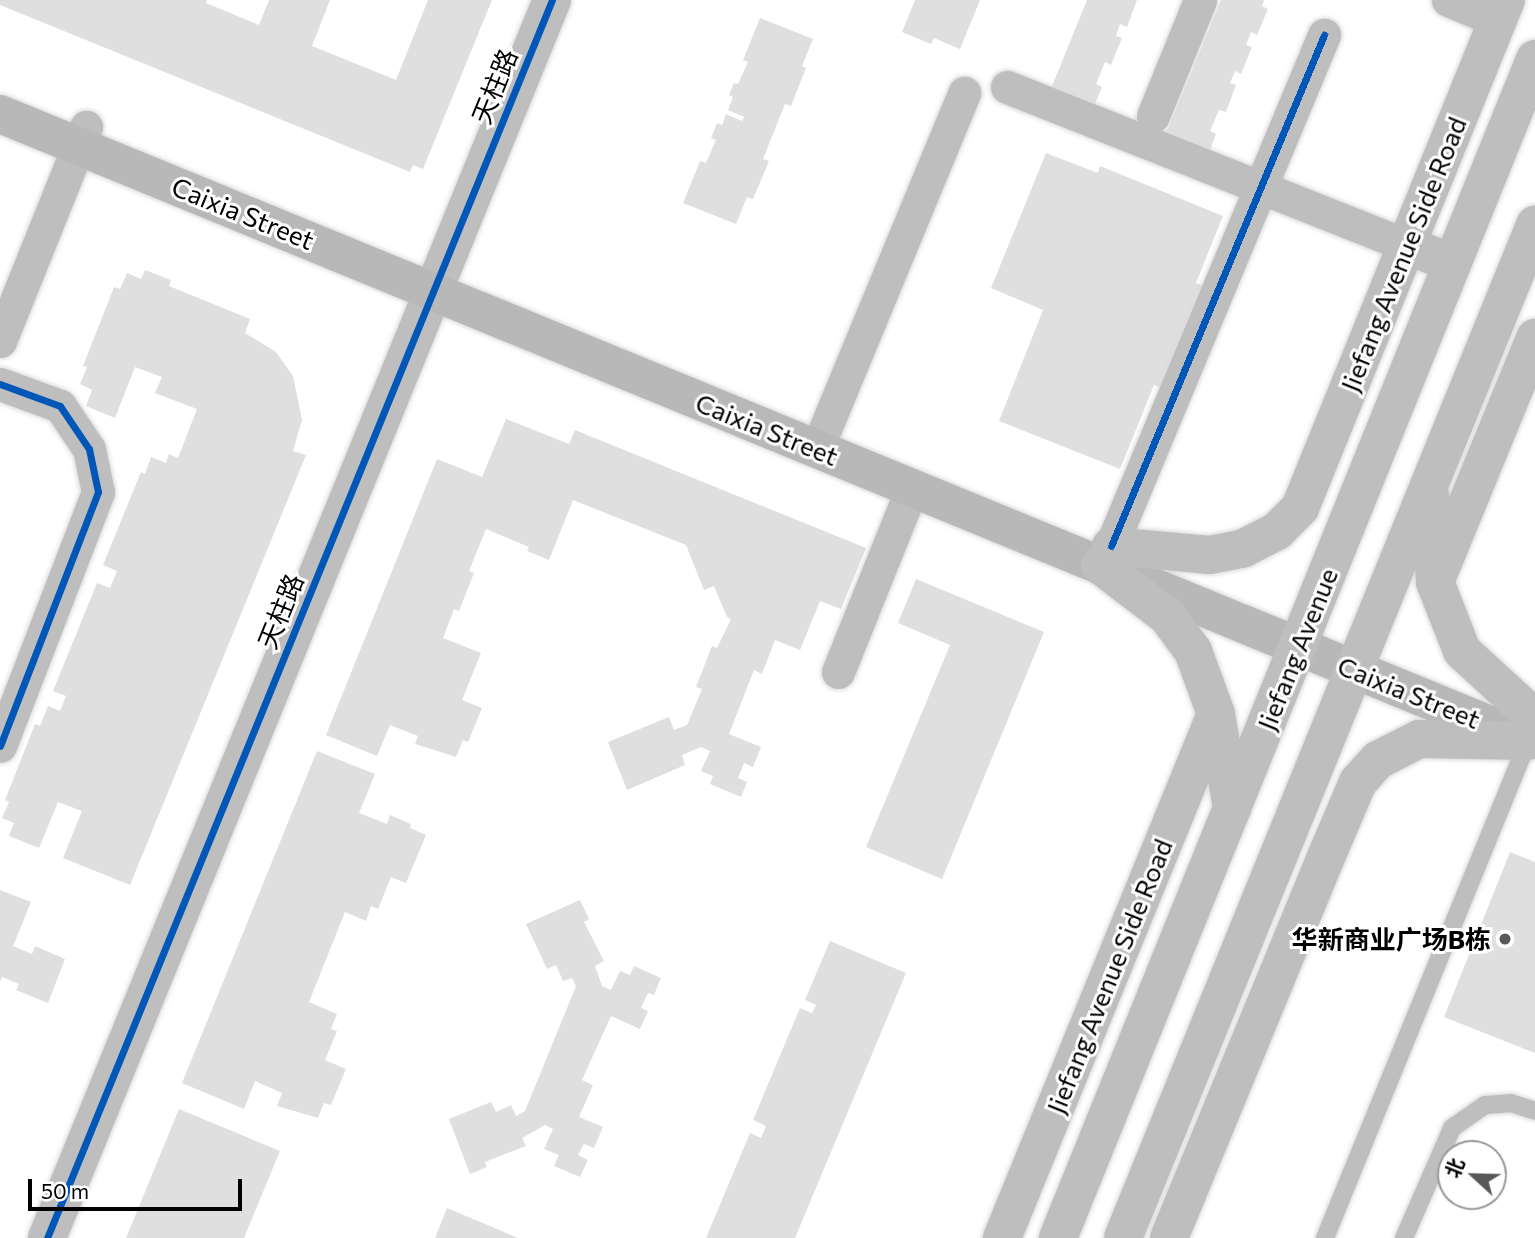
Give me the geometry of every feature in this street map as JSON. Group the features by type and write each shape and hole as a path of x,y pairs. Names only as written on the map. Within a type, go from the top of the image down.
{"main road":[{"name":"天柱路","path":"47,1238 552,0"},
{"name":"Jiefang Avenue Side Road","path":"1105,555 1210,555 1242,549 1277,531 1300,508 1502,10"},
{"name":"Jiefang Avenue","path":"1058,1238 1535,59"},
{"name":"Caixia Street","path":"0,92 82,136 437,282 912,488 1105,555"},
{"name":"Caixia Street","path":"0,114 82,136"},
{"path":"1123,1238 1535,225"},
{"path":"1406,245 1452,263"},
{"name":"Caixia Street","path":"437,282 825,429 1105,555 1533,730"},
{"path":"1435,582 1535,338"},
{"path":"1429,486 1435,582 1462,651 1533,730"},
{"path":"1105,555 1167,616 1193,651 1216,714 1232,809"},
{"name":"Jiefang Avenue Side Road","path":"1002,1238 1216,714"},
{"path":"1169,1238 1358,782 1378,760 1419,739 1533,730"}],"street":[{"path":"1153,116 1200,0"},
{"path":"1448,0 1502,10"},
{"path":"1105,555 1324,35"},
{"path":"1007,87 1406,245"},
{"path":"825,429 964,93"},
{"path":"0,341 82,136"},
{"path":"0,384 60,406 89,449 98,492 0,746"},
{"path":"838,672 912,488"}],"lane":[{"path":"1325,1238 1533,730"},
{"path":"1404,1238 1452,1128 1485,1105 1511,1103 1535,1111"}],"building":[{"path":"0,0 207,0 206,3 259,25 269,0 330,0 312,46 396,80 428,0 492,0 423,169 413,165 410,172 0,5"},
{"path":"915,0 980,0 960,49 934,38 931,44 902,32"},
{"path":"1087,0 1137,0 1127,27 1120,24 1116,36 1122,38 1111,65 1105,62 1096,84 1102,87 1091,113 1048,96"},
{"path":"1221,0 1264,0 1262,6 1268,9 1257,35 1251,32 1246,45 1252,47 1241,74 1235,71 1230,83 1236,85 1226,112 1219,110 1210,131 1216,134 1206,160 1162,143"},
{"path":"760,18 813,39 802,66 806,68 791,106 785,104 763,159 769,161 753,199 747,197 736,224 683,203 700,161 706,163 716,140 711,138 717,123 722,125 726,114 742,121 744,117 728,110 733,97 729,95 734,83 738,84 748,62 743,60"},
{"path":"1046,153 1098,173 1100,166 1223,216 1196,283 1220,292 1179,395 1154,385 1120,469 999,421 1043,310 991,288"},
{"path":"145,270 171,280 169,286 250,319 245,333 276,352 293,376 302,420 293,451 306,455 130,885 63,858 82,811 58,802 39,848 9,836 14,823 2,818 9,802 5,800 35,724 40,726 48,706 60,711 66,696 53,691 97,583 110,588 117,571 103,565 141,472 145,474 151,457 166,463 169,454 178,458 197,409 155,393 162,377 135,367 115,418 86,406 92,390 80,384 87,367 83,366 114,287 120,289 127,273 141,279"},
{"path":"506,419 569,444 575,430 866,548 841,609 820,601 800,650 775,640 762,674 754,670 729,734 761,747 753,767 744,763 738,778 747,782 741,797 710,784 713,776 701,771 710,751 701,747 682,755 685,765 627,790 608,742 669,717 674,730 687,725 702,689 696,687 712,646 717,648 731,619 727,617 714,586 704,590 686,545 573,500 549,560 527,551 529,547 486,529 469,571 474,573 459,611 454,609 443,638 481,653 462,700 482,708 468,742 463,740 456,757 415,744 418,736 390,725 377,756 326,735 437,459 482,477"},
{"path":"916,579 1044,632 942,879 866,847 950,645 898,623"},
{"path":"317,751 375,774 359,813 387,824 390,815 411,824 410,828 426,835 406,883 391,877 378,909 371,906 366,921 345,912 309,1002 337,1014 331,1029 337,1031 325,1060 346,1069 331,1105 324,1103 318,1118 277,1106 282,1093 255,1081 244,1109 182,1083"},
{"name":"华新商业广场B栋","path":"1510,852 1535,862 1535,1053 1444,1017"},
{"path":"0,890 31,902 13,946 32,954 35,946 65,959 48,1003 16,990 19,984 2,977 0,982"},
{"path":"580,900 589,919 584,922 604,961 595,966 602,986 611,990 620,971 630,975 634,966 661,978 654,995 648,993 641,1008 648,1011 640,1029 611,1016 582,1080 593,1085 579,1117 603,1127 594,1148 584,1144 578,1155 588,1160 580,1177 554,1166 559,1155 544,1149 553,1129 545,1125 522,1138 526,1146 485,1162 487,1167 470,1174 449,1119 491,1102 496,1112 511,1105 516,1116 525,1111 576,986 572,978 563,981 556,965 547,969 526,924"},
{"path":"830,941 906,973 795,1238 706,1238 750,1133 761,1138 766,1126 753,1120 800,1008 812,1013 816,1005 805,1000"},
{"path":"179,1109 280,1151 244,1238 126,1238"},
{"path":"447,1208 518,1238 435,1238"}],"cycle path":[{"path":"47,1238 552,0"},
{"path":"1111,546 1324,35"},
{"path":"0,384 60,406 89,449 98,492 0,746"}],"place":[{"name":"华新商业广场B栋","path":"1505,939"}]}
